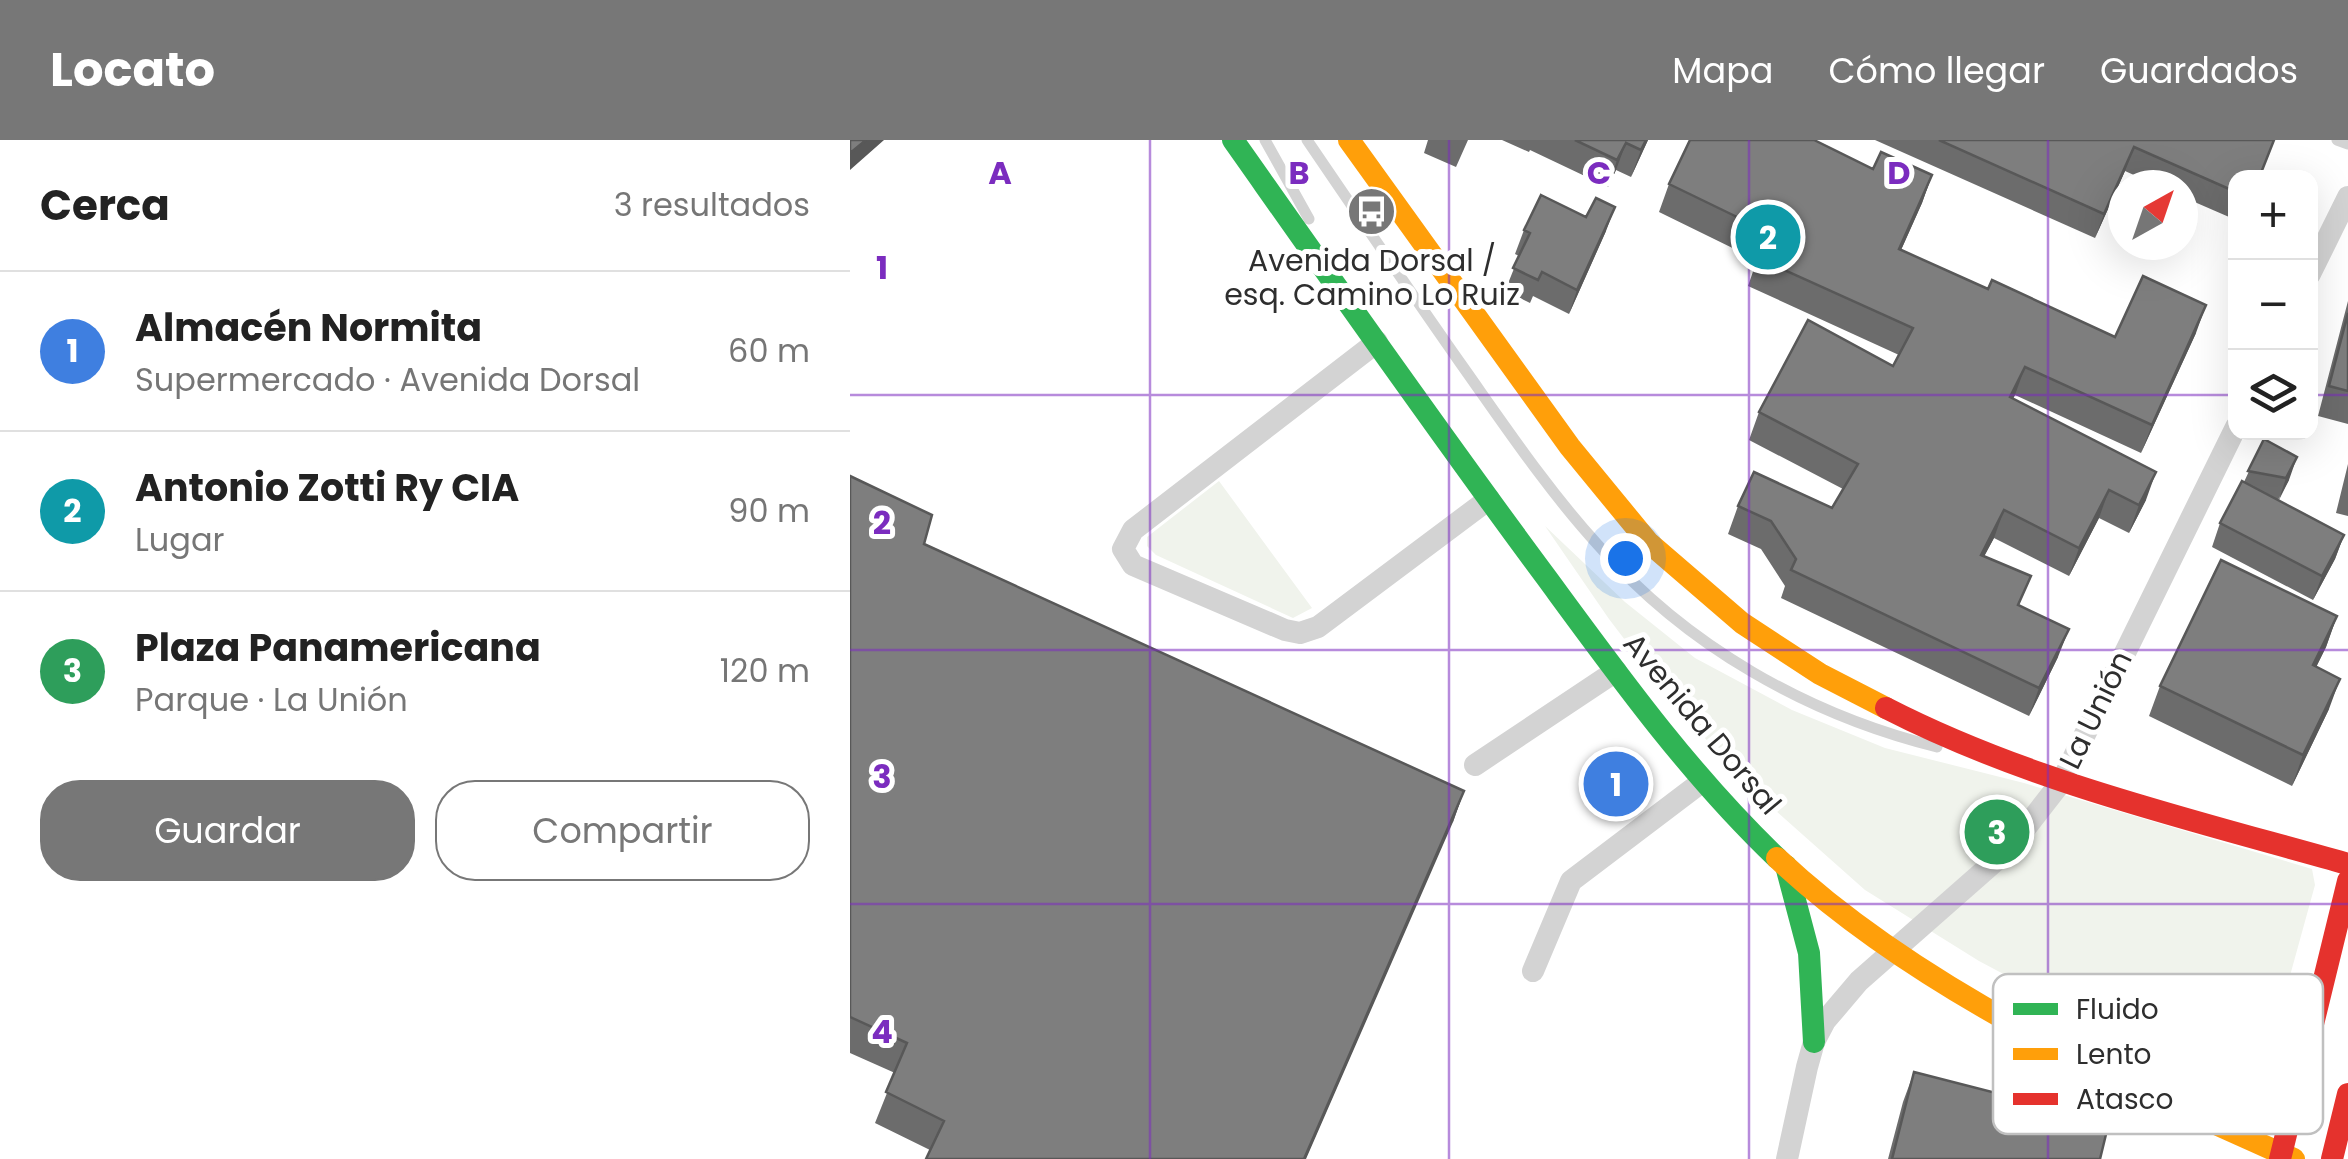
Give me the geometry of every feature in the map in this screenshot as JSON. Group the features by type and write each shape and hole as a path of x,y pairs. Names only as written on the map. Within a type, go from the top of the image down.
{"main road":[{"name":"Avenida Dorsal","path":"1233,140 1488,499 1703,781 1786,866 1895,949 1993,1013"},
{"path":"1349,140 1612,500 1667,561 1741,622 1809,670 1900,715 2062,780 2348,864"},
{"path":"1786,866 1813,974 1814,1042"},
{"path":"2323,991 2348,881"},
{"path":"2332,1159 2348,1094"},
{"name":"Avenida Dorsal","path":"2237,1134 2285,1157"}],"street":[{"path":"2317,260 2348,197"},
{"path":"1377,342 1133,530 1124,549 1133,565 1284,630 1300,633 1318,628 1488,499"},
{"name":"La Unión","path":"1814,1042 1846,994 2009,848 2062,780 2229,440"},
{"path":"1475,765 1616,671"},
{"path":"1533,970 1571,881 1703,781"},
{"path":"1787,1159 1814,1042"}],"lane":[{"path":"1265,140 1313,227"},
{"path":"1306,140 1526,456 1598,546 1678,621 1740,666 1798,697 1892,734 2062,780"},
{"path":"2337,140 2348,144"},
{"path":"1322,244 1377,342"}],"shaded area":[{"path":"1219,481 1312,608 1293,618 1156,555 1147,546 1147,537"},
{"path":"1545,526 1625,602 1695,658 1792,710 1885,748 2024,783 2312,869 2315,885 2290,974 2004,974 1865,890 1767,803 1679,711"}],"building":[{"path":"850,140 866,140 850,153"},
{"path":"1575,140 1646,140 1641,150 1626,143 1617,160"},
{"path":"1690,140 1814,140 1873,169 1881,152 1932,175 1899,249 1988,289 1992,280 2115,337 2143,276 2206,305 2152,425 2025,367 2010,397 2156,472 2139,505 2109,490 2079,548 2004,510 1981,555 2031,576 2018,605 2069,629 2039,688 1791,570 1796,559 1771,521 1738,506 1754,472 1832,508 1858,464 1759,412 1808,320 1893,366 1913,328 1758,258 1770,233 1669,184"},
{"path":"1939,140 2274,140 2262,170 2228,170 2228,188 2198,175 2198,170 2186,170 2134,147 2124,170 2108,170 2108,205 2104,214"},
{"path":"1541,195 1586,217 1596,198 1615,207 1577,290 1542,272 1538,280 1513,268 1530,233 1524,230"},
{"path":"2348,313 2348,391 2329,386"},
{"path":"2264,440 2297,457 2286,478 2248,471"},
{"path":"850,476 932,515 924,544 1464,791 1304,1159 926,1159 944,1121 886,1092 907,1043 850,1017"},
{"path":"2242,481 2344,535 2322,576 2220,523"},
{"path":"2221,560 2337,616 2313,665 2340,679 2303,755 2160,686"},
{"path":"1628,758 1639,777 1610,794 1599,775"},
{"path":"1914,1072 1993,1092 1993,1134 2106,1134 2100,1159 1892,1159"}],"traffic: fast":[{"path":"1233,140 1466,468 1628,687 1684,758 1777,858"},
{"path":"1786,866 1809,953 1814,1042"}],"traffic: slow":[{"path":"1349,140 1570,447 1648,542 1742,623 1820,674 1886,708"},
{"path":"1777,858 1892,949 1993,1012"},
{"path":"2239,1134 2294,1159"}],"traffic: jam":[{"path":"1886,708 2055,778 2348,864"},
{"path":"2323,983 2348,881"},
{"path":"2332,1159 2348,1094"},
{"path":"2280,1159 2286,1134"}],"place":[{"name":"Avenida Dorsal / esq. Camino Lo Ruiz","path":"1372,212"},
{"name":"Antonio Zotti Ry CIA","path":"1768,237"},
{"name":"Almacén Normita","path":"1616,784"},
{"name":"Plaza Panamericana","path":"1997,832"}]}
